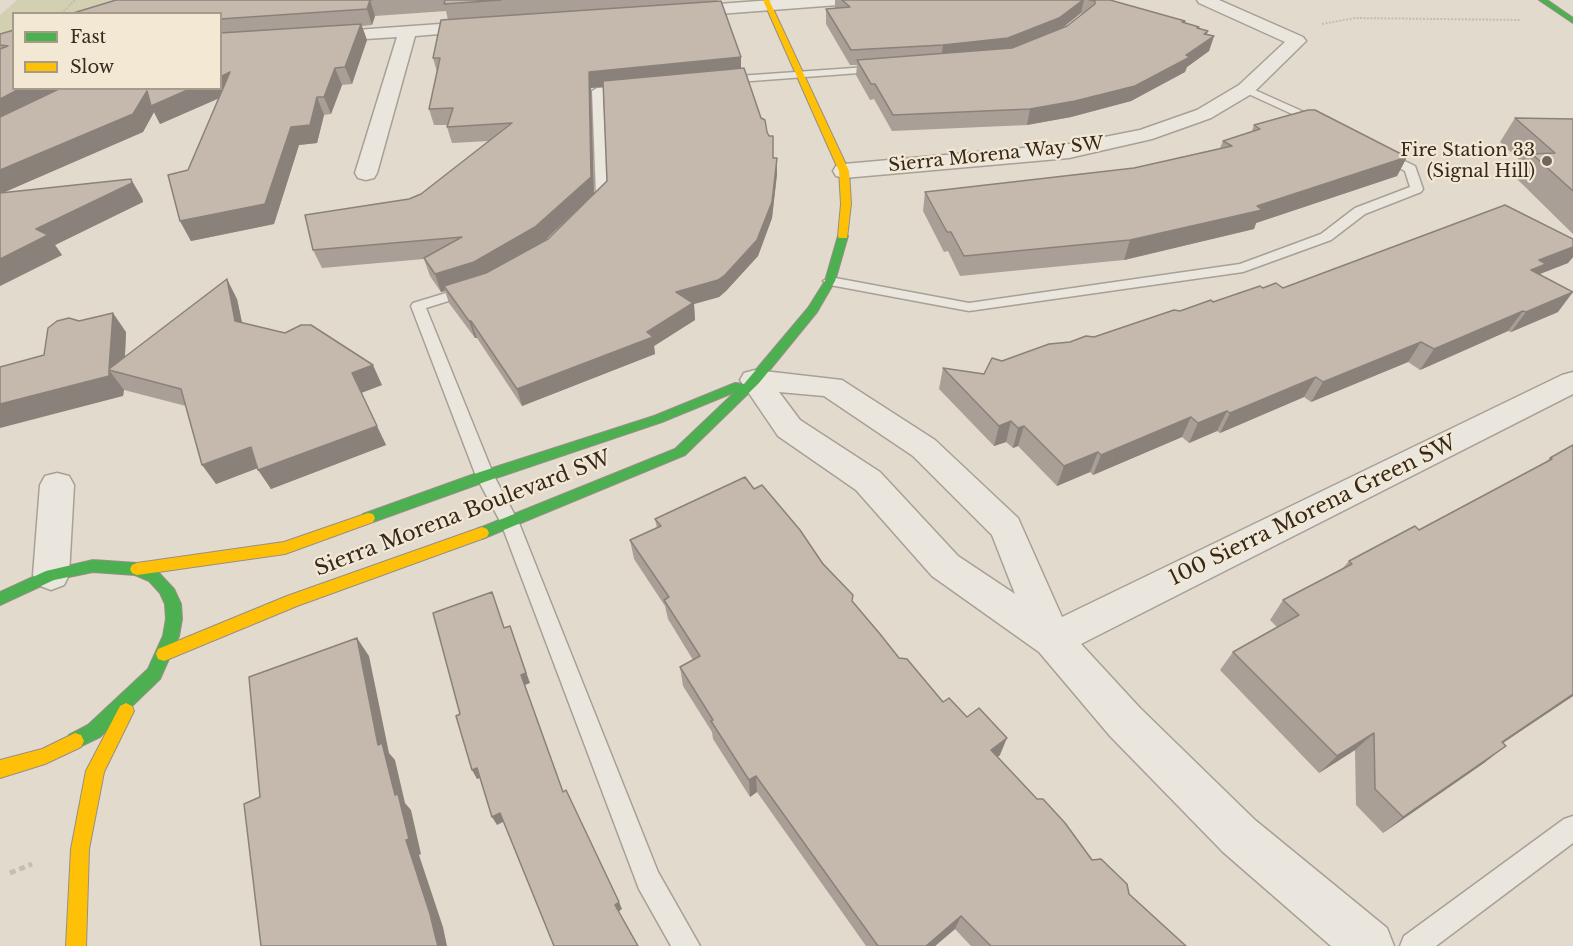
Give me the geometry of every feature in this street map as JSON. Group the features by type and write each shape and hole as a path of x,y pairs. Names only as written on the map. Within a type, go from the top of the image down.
{"street":[{"path":"664,14 767,3 838,0"},
{"name":"Sierra Morena Way SW","path":"844,171 1026,156 1109,144 1177,125 1220,106 1246,89 1297,41 1206,0"},
{"path":"1542,0 1573,21"},
{"name":"Sierra Morena Boulevard SW","path":"164,654 291,601 510,523 680,452 755,380 813,309 830,281 843,238 846,204 844,171 767,3"},
{"path":"303,38 501,25"},
{"path":"366,173 408,32"},
{"path":"755,380 789,428 868,481 945,566 1053,640 1125,722 1239,836 1369,946"},
{"path":"755,380 831,387 924,448 1005,528 1053,640"},
{"name":"Sierra Morena Boulevard SW","path":"0,598 51,575 93,566 137,569 285,548 485,476 658,419 755,380"},
{"name":"100 Sierra Morena Green SW","path":"1053,640 1573,382"},
{"path":"51,575 57,484"},
{"path":"0,769 45,756 94,731 133,697 154,674 171,636 174,619 173,604 166,589 154,577 137,569"},
{"path":"76,946 80,849 95,771 133,697"}],"lane":[{"path":"703,82 895,68"},
{"path":"578,220 602,196 597,91 644,87"},
{"path":"1246,89 1331,129"},
{"path":"830,281 969,308 1243,268 1326,237 1360,211 1417,189 1412,169 1371,149"},
{"path":"485,285 418,306 485,476 510,523 648,880 686,946"},
{"path":"1414,946 1573,828"}],"path":[{"path":"63,12 75,0"},
{"path":"1317,26 1334,20 1355,18 1526,20"}],"shaded area":[{"path":"17,0 123,0 93,12 12,12 12,46 0,52 0,15"}],"building":[{"path":"116,0 370,0 367,9 222,19 222,12 77,12"},
{"path":"445,0 501,0 444,4"},
{"path":"842,0 1083,0 1059,18 1008,38 943,45 851,50 826,9 850,7"},
{"path":"1089,0 1110,0 1185,21 1182,22 1199,27 1197,28 1208,31 1204,34 1214,36 1186,55 1190,57 1135,86 1075,101 1030,109 893,115 875,84 871,84 857,60 1012,48 1067,26 1095,4 1095,1"},
{"path":"721,1 741,57 589,72 591,177 535,227 474,262 435,274 424,258 462,237 313,250 305,215 409,199 421,194 512,123 447,127 453,108 429,109 440,58 433,58 441,20"},
{"path":"361,24 345,67 335,68 324,97 317,97 310,125 291,127 265,204 180,221 168,175 188,170 230,72 222,76 222,33"},
{"path":"12,31 12,90 17,90 0,99 0,49 8,46 0,45 0,34"},
{"path":"744,68 761,118 765,120 769,136 773,136 773,158 777,158 772,202 757,240 718,280 676,292 693,303 647,332 653,337 517,389 444,286 486,273 548,239 607,181 603,81"},
{"path":"57,90 187,90 151,106 147,91 133,114 0,170 0,117"},
{"path":"1315,110 1407,157 1257,206 1262,210 1130,240 964,256 951,232 947,232 925,192 1134,168 1232,146 1223,141 1260,129 1254,125"},
{"path":"1515,118 1573,119 1573,191 1532,154 1555,153"},
{"path":"131,179 132,183 36,229 48,235 0,259 0,193"},
{"path":"1505,205 1573,239 1573,247 1539,260 1546,264 1531,270 1573,292 1434,349 1421,342 1323,382 1316,377 1230,413 1227,411 1198,423 1191,417 1101,455 1098,452 1064,466 1024,426 1018,428 1011,421 999,426 943,368 984,374 992,358 1002,361 1049,344 1070,342 1086,336 1094,337 1174,310 1180,311 1211,300 1213,302 1260,286 1263,288 1276,283 1283,288"},
{"path":"227,279 235,321 285,333 301,325 311,325 373,365 352,373 377,426 258,470 251,447 202,465 181,389 109,370 109,376 0,404 0,367 44,355 48,328 57,321 69,318 79,321 113,313 109,369"},
{"path":"1573,445 1573,694 1502,742 1506,746 1403,817 1375,789 1374,733 1337,756 1233,652 1299,615 1283,600 1352,564 1349,561 1415,526 1419,530 1552,459 1550,458"},
{"path":"745,477 754,489 762,485 800,530 823,564 853,595 852,601 899,658 907,659 943,702 949,698 967,717 979,708 1007,738 991,750 1037,799 1043,799 1065,823 1092,860 1101,859 1127,884 1129,894 1186,946 991,946 961,916 926,946 878,946 756,776 749,780 711,721 713,720 680,667 700,656 664,600 669,597 630,540 661,526 655,519"},
{"path":"492,592 504,628 510,626 526,673 521,675 563,792 566,790 619,902 615,905 638,946 554,946 500,813 492,817 477,768 472,770 456,716 460,714 433,613"},
{"path":"357,638 378,745 382,743 395,795 398,794 409,839 406,840 438,946 261,946 244,804 260,797 249,677"}],"traffic: fast":[{"path":"1542,0 1573,21"},
{"path":"482,533 680,452 755,380 813,310 830,281 843,236"},
{"path":"368,518 485,476 658,419 739,386"},
{"path":"0,599 51,575 93,566 137,569 154,577 166,589 173,604 174,619 171,636 154,674 94,731 75,741"}],"traffic: slow":[{"path":"766,0 844,171 846,204 843,236"},
{"path":"137,569 285,548 368,518"},
{"path":"164,654 292,601 482,533"},
{"path":"76,946 80,849 95,771 126,711"},
{"path":"0,769 45,756 75,741"}],"place":[{"name":"Fire Station 33 (Signal Hill)","path":"1547,161"}]}
